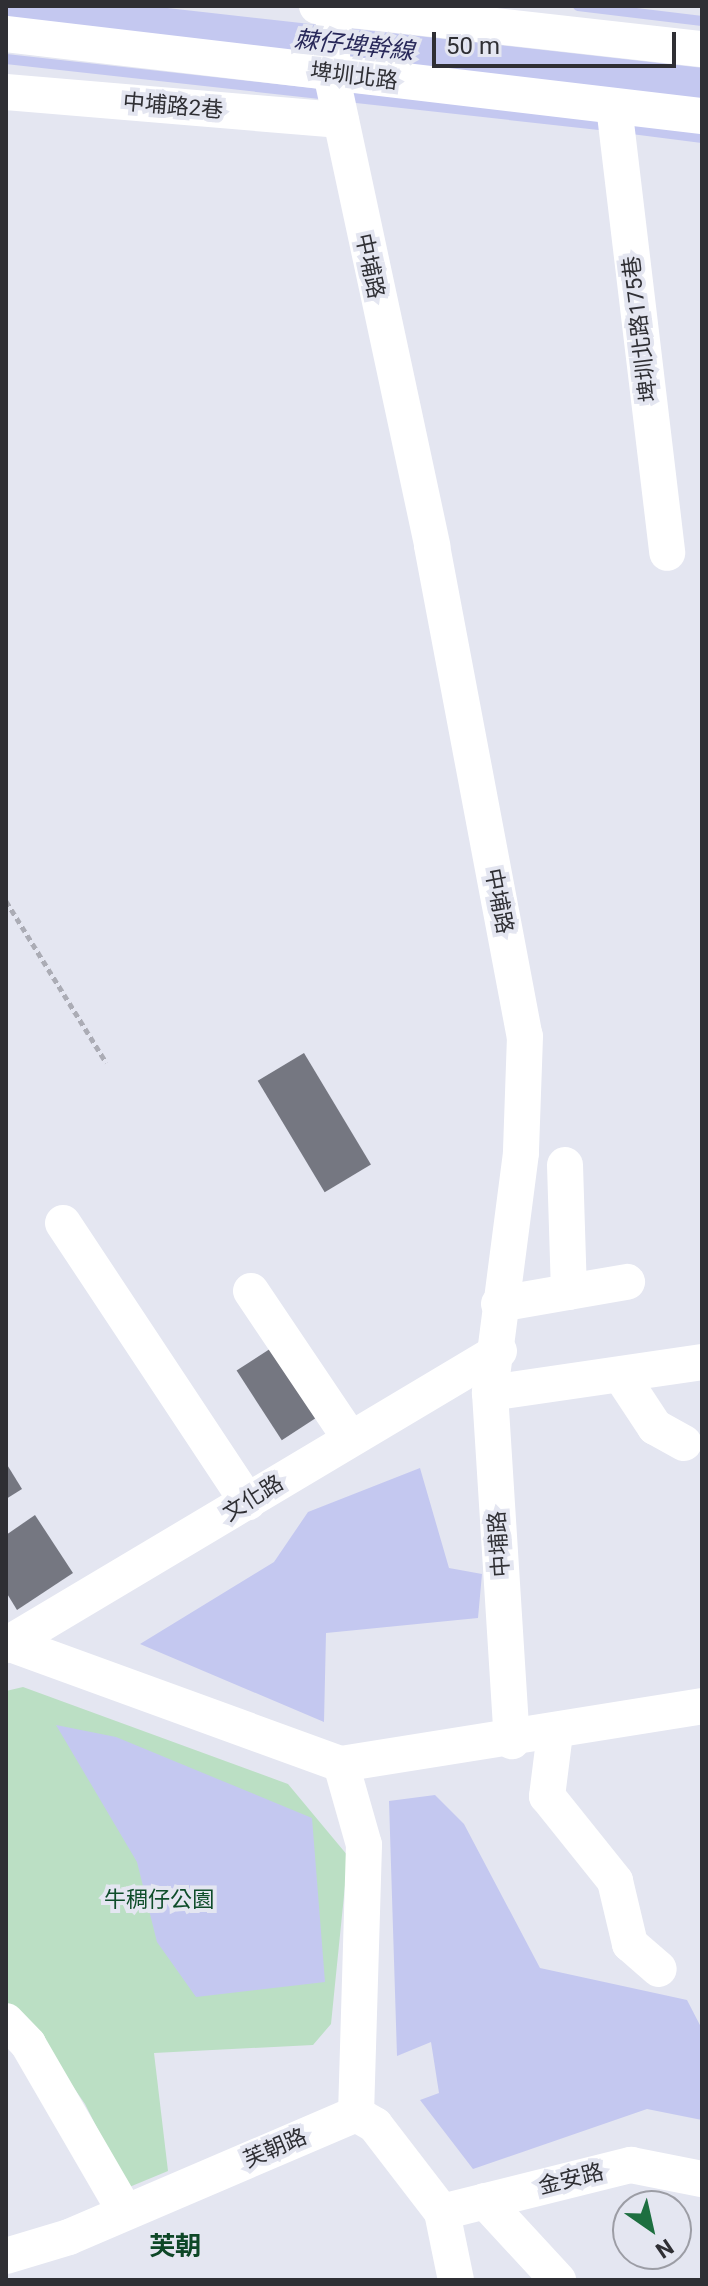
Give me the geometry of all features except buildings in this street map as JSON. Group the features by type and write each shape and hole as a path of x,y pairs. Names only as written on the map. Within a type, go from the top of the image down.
{"street":[{"path":"329,7 702,49"},
{"name":"中埔路","path":"329,7 331,73 432,546 525,1036 521,1153 499,1304 499,1351 490,1393 512,1741"},
{"name":"埤圳北路","path":"6,34 702,116"},
{"name":"中埔路2巷","path":"6,92 341,120"},
{"name":"埤圳北路175巷","path":"614,106 667,553"},
{"path":"565,1165 569,1292"},
{"path":"63,1223 248,1502"},
{"path":"499,1304 627,1282"},
{"path":"251,1291 349,1437"},
{"name":"文化路","path":"7,1642 499,1351"},
{"path":"490,1393 622,1377 702,1362"},
{"path":"622,1377 655,1427 684,1443"},
{"path":"7,1642 341,1764 512,1741 702,1706"},
{"path":"555,1733 547,1796 615,1881 630,1944 659,1969"},
{"path":"341,1764 364,1845 356,2114 375,2125 442,2212 456,2280"},
{"path":"6,2021 28,2044 125,2211"},
{"name":"芙朝路","path":"6,2256 125,2211 356,2114"},
{"name":"金安路","path":"442,2212 631,2165 702,2179"},
{"path":"485,2201 558,2280"}],"path":[{"path":"6,901 106,1062"}],"green space":[{"name":"牛稠仔公園","path":"23,1687 288,1784 348,1856 331,2024 313,2045 154,2053 168,2171 127,2188 85,2104 23,2014 6,2003 6,1691"}],"water":[{"path":"420,1468 449,1568 482,1574 478,1618 326,1633 324,1722 140,1644 274,1562 308,1512"},
{"path":"56,1725 116,1737 312,1818 325,1982 196,1997 157,1942 137,1862"},
{"path":"435,1795 464,1824 540,1968 687,2000 702,2029 702,2120 647,2109 473,2169 420,2100 439,2093 431,2042 397,2056 389,1801"}],"waterway":[{"path":"578,6 702,21"},
{"name":"棘仔埤幹線","path":"6,7 702,85"},
{"path":"6,59 608,126"},
{"path":"624,128 702,138"}],"district":[{"name":"芙朝","path":"175,2247"}]}
